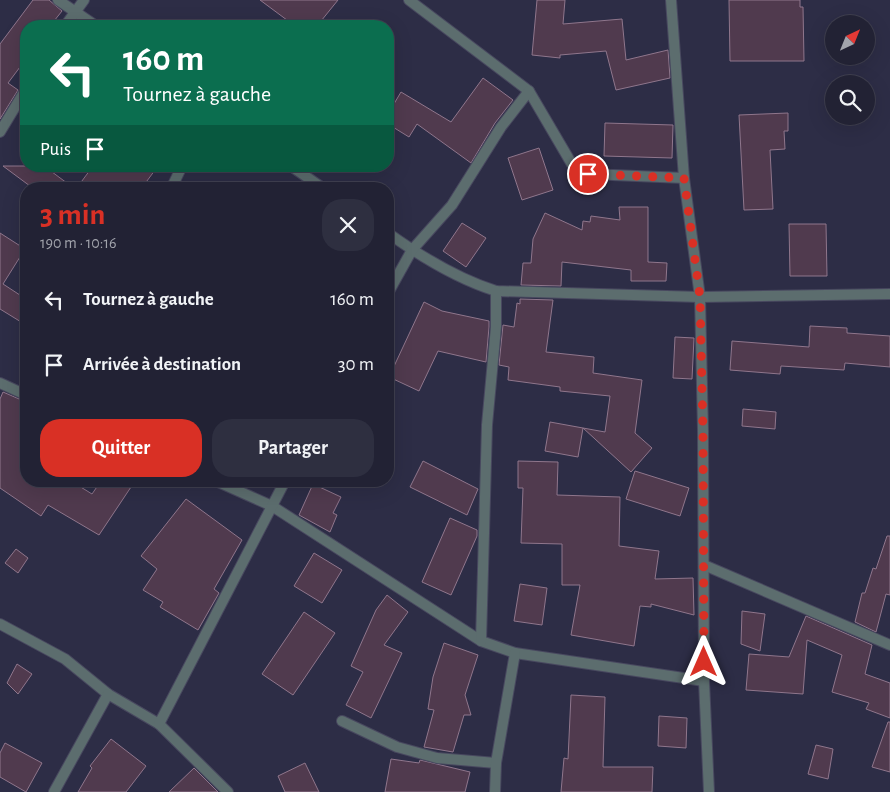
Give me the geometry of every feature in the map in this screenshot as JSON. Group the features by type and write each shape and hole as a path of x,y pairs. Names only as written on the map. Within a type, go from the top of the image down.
{"street":[{"path":"58,0 88,20"},
{"path":"69,20 84,0"},
{"path":"409,0 529,90 573,166 588,174 684,178"},
{"path":"670,0 684,178 700,297 704,681 709,792"},
{"path":"394,282 412,250 452,205 501,127 529,90"},
{"path":"0,132 20,99"},
{"path":"300,172 314,182"},
{"path":"394,237 412,250 480,286 496,291 700,297 890,294"},
{"path":"481,641 487,425 496,327 496,291"},
{"path":"0,382 20,392"},
{"path":"229,487 272,506 481,641 515,653 704,681"},
{"path":"160,724 282,487"},
{"path":"704,565 890,645"},
{"path":"0,624 65,659 108,694 160,724 228,792"},
{"path":"495,792 496,763 515,653"},
{"path":"54,792 108,694"},
{"path":"342,721 397,747 437,758 496,763"}],"building":[{"path":"33,0 49,0 62,11 55,20 20,20 20,67 8,83 18,90 0,119 0,44"},
{"path":"260,0 338,0 322,20 287,20"},
{"path":"537,0 565,0 563,24 622,19 626,60 668,50 670,78 616,90 606,51 560,55 560,58 532,55"},
{"path":"729,0 800,0 800,7 803,7 804,61 730,61"},
{"path":"483,78 513,100 495,123 471,163 417,124 409,137 394,128 394,104 401,92 451,122"},
{"path":"788,113 788,131 784,131 785,149 770,150 773,209 744,210 739,115"},
{"path":"605,123 673,125 672,158 604,156"},
{"path":"539,148 553,190 522,200 508,158"},
{"path":"3,166 20,166 20,172 52,172 66,182 25,182"},
{"path":"89,172 154,172 146,182 81,182"},
{"path":"619,207 648,207 648,262 667,263 666,281 631,281 631,270 562,262 561,286 521,285 523,263 531,263 533,239 545,213 582,230 583,221 590,222 591,216 620,220"},
{"path":"462,223 486,238 466,267 443,251"},
{"path":"789,224 826,224 827,276 790,276"},
{"path":"0,233 20,246 20,257 3,284 20,295 20,321 0,309"},
{"path":"520,299 553,300 546,352 594,357 593,373 642,380 635,433 652,448 631,472 583,428 605,432 610,396 560,391 560,387 508,380 509,367 499,365 503,325 514,327 517,303 520,304"},
{"path":"424,302 442,311 489,321 486,362 438,351 419,391 394,379 394,366"},
{"path":"810,326 847,328 847,333 890,336 890,367 845,363 844,370 781,366 780,374 730,370 732,341 809,347"},
{"path":"675,337 694,338 692,379 673,378"},
{"path":"3,392 20,399 20,487 81,487 92,494 97,487 131,487 99,535 48,505 41,516 0,488 0,399"},
{"path":"743,409 776,412 775,429 742,426"},
{"path":"550,422 583,428 578,457 545,451"},
{"path":"423,461 478,489 467,515 410,487"},
{"path":"518,461 558,462 557,495 620,497 619,546 659,551 655,579 693,578 694,615 651,604 651,607 640,606 634,646 571,635 580,585 562,585 562,544 521,543 523,488 518,488"},
{"path":"635,471 689,488 680,516 626,499"},
{"path":"312,487 319,487 341,497 333,513 337,515 330,532 299,515"},
{"path":"186,499 242,540 214,589 219,593 198,630 160,607 163,602 143,590 157,569 141,556"},
{"path":"450,518 477,530 477,536 451,595 422,582"},
{"path":"887,536 890,536 890,595 886,594 876,632 855,622 862,593 865,593 873,568 876,569"},
{"path":"16,549 28,558 18,573 5,563"},
{"path":"314,553 342,570 322,603 294,586"},
{"path":"520,584 547,588 542,625 514,621"},
{"path":"387,595 408,612 384,645 402,653 371,718 346,705 363,672 351,666 376,610"},
{"path":"742,611 765,614 760,651 741,644"},
{"path":"304,612 335,633 293,695 262,674"},
{"path":"806,616 872,645 865,674 890,683 890,718 866,709 869,703 832,692 842,655 807,640 803,694 746,690 749,654 789,657"},
{"path":"444,643 478,655 465,695 471,715 464,715 453,752 424,747 434,710 428,709 433,677"},
{"path":"17,664 32,674 18,694 7,683"},
{"path":"571,695 605,697 603,767 653,767 652,792 561,792 564,758 568,759"},
{"path":"659,716 687,718 686,748 658,746"},
{"path":"888,722 890,722 890,772 872,767"},
{"path":"111,739 146,766 126,792 78,792 92,768 90,766"},
{"path":"5,743 42,763 26,792 0,777 0,753"},
{"path":"816,745 833,749 828,779 808,774"},
{"path":"391,759 419,763 420,760 470,772 465,792 385,792"},
{"path":"305,763 319,792 285,792 278,776"},
{"path":"194,768 218,792 169,792"}],"route":[{"path":"588,174 684,178 700,297 703,431 704,662"}]}
